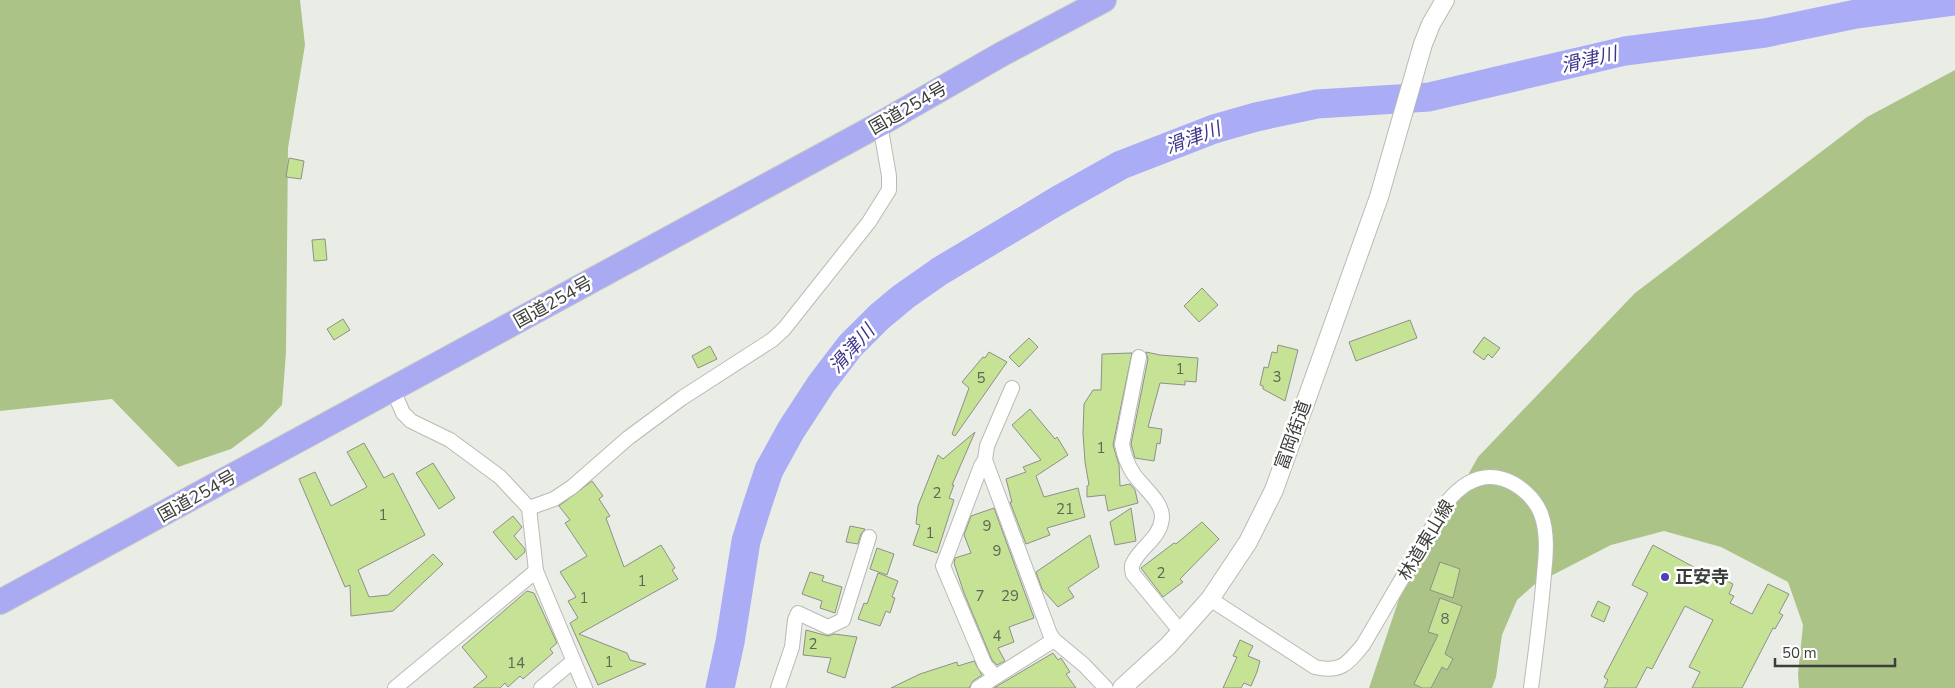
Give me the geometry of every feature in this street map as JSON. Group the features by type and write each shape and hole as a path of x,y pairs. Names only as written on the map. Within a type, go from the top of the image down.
{"highway":[{"name":"国道254号","path":"0,602 393,390 880,124 1002,54 1104,0"}],"street":[{"name":"富岡街道","path":"1127,687 1181,632 1210,599 1248,542 1274,490 1379,197 1423,44 1431,24 1445,0"},
{"path":"530,508 554,499 572,487 628,438 690,393 772,340 784,329 869,222 889,190 889,176 880,124"},
{"path":"1139,356 1122,444 1124,457 1132,472 1154,499 1162,515 1160,526 1152,540 1132,563 1131,568 1133,574 1181,632"},
{"path":"995,676 984,665 943,566 985,460 986,446 1012,388"},
{"path":"393,390 403,413 411,421 450,440 500,476 530,508 536,571 585,688"},
{"path":"985,460 1054,640 1084,665 1106,688"},
{"name":"林道東山線","path":"1210,599 1315,666 1330,670 1342,666 1351,660 1363,645 1447,502 1456,491 1468,483 1479,479 1493,477 1505,479 1516,485 1534,502 1541,514 1545,529 1546,554 1542,604 1531,688"},
{"path":"778,688 792,647 795,620 798,613 828,627 843,620 869,537"},
{"path":"395,688 536,571"},
{"path":"978,688 1054,640"},
{"path":"541,688 573,661"}],"green space":[{"path":"0,0 300,0 305,45 288,148 286,353 282,405 262,426 231,449 178,467 112,399 0,411"},
{"path":"1955,70 1955,688 1799,688 1798,674 1803,625 1788,582 1721,547 1664,531 1611,545 1535,584 1517,600 1502,635 1496,677 1492,688 1369,688 1399,599 1478,457 1635,293 1867,117"}],"building":[{"path":"289,158 304,161 301,179 286,177"},
{"path":"325,239 327,260 314,261 312,240"},
{"path":"1202,288 1218,305 1199,322 1184,306"},
{"path":"343,319 350,330 334,340 327,329"},
{"path":"1410,320 1417,338 1356,361 1349,342"},
{"path":"1484,337 1500,348 1492,358 1488,354 1484,360 1473,352"},
{"path":"1029,338 1038,347 1019,367 1009,357"},
{"path":"1278,345 1298,350 1285,401 1263,389 1263,386 1260,385 1264,367 1268,368 1272,352 1277,353"},
{"path":"710,346 717,359 698,368 692,356"},
{"path":"989,352 1007,362 955,436 952,434 969,388 962,382"},
{"path":"1146,352 1198,358 1196,382 1185,381 1185,385 1160,383 1148,427 1162,429 1160,444 1157,443 1154,461 1135,458 1131,444 1148,359"},
{"path":"1132,353 1113,445 1119,465 1120,486 1130,484 1135,490 1138,503 1108,511 1105,495 1087,497 1087,486 1089,485 1083,433 1084,404 1093,390 1101,390 1102,354"},
{"path":"1030,409 1055,439 1057,437 1068,455 1036,476 1044,497 1078,488 1085,517 1047,528 1050,535 1026,544 1010,502 1012,502 1006,479 1026,472 1023,467 1041,460 1012,425"},
{"path":"975,432 952,485 954,485 949,498 954,500 937,553 913,545 920,525 916,524 918,506 938,455 943,459"},
{"path":"364,443 384,478 393,473 425,535 358,570 369,597 388,595 433,554 443,564 393,611 351,616 350,585 345,587 299,479 315,472 331,506 367,487 347,452"},
{"path":"433,463 455,498 439,509 416,473"},
{"path":"592,481 603,496 599,499 610,516 606,518 624,567 661,545 675,568 672,570 678,579 579,634 627,653 630,660 646,664 598,685 570,623 578,618 568,601 576,597 560,572 587,556 565,523 570,520 559,506"},
{"path":"994,508 1034,618 1009,627 1014,642 998,648 1005,661 997,665 992,660 964,593 954,563 955,558 971,553 964,535 971,516"},
{"path":"1131,508 1136,541 1115,545 1110,522"},
{"path":"513,516 522,527 514,536 525,549 525,552 516,560 493,532"},
{"path":"1202,522 1219,539 1180,579 1183,582 1163,597 1141,568 1174,543 1176,544"},
{"path":"850,526 865,529 861,534 858,544 846,542"},
{"path":"1090,535 1099,567 1068,588 1074,597 1058,607 1042,589 1036,572"},
{"path":"1653,545 1703,572 1704,570 1733,584 1729,594 1734,596 1730,603 1752,614 1768,584 1789,594 1779,613 1783,615 1775,629 1773,628 1742,688 1692,688 1700,672 1689,667 1713,620 1685,606 1652,669 1647,667 1636,688 1604,688 1608,680 1604,677 1648,593 1632,585"},
{"path":"877,548 894,554 887,575 870,569"},
{"path":"1440,562 1460,569 1453,598 1430,590"},
{"path":"810,572 824,576 822,581 842,587 835,613 820,608 822,601 802,594"},
{"path":"878,573 898,581 892,597 895,598 890,613 886,611 880,626 858,619 864,603 867,604"},
{"path":"527,591 534,593 557,643 550,649 553,653 523,679 520,676 508,687 505,683 500,688 473,688 487,677 462,647"},
{"path":"1440,598 1462,606 1445,654 1453,659 1447,670 1442,667 1431,688 1422,688 1414,684 1438,635 1428,632"},
{"path":"1598,601 1610,607 1604,622 1591,616"},
{"path":"806,630 828,636 834,634 857,637 845,678 827,672 831,658 803,655"},
{"path":"1240,640 1253,646 1248,656 1260,661 1257,672 1251,686 1244,683 1241,688 1223,688 1237,657 1233,656"},
{"path":"1053,653 1058,660 1061,658 1070,672 1066,674 1076,688 994,688"},
{"path":"974,661 982,675 973,681 969,688 891,688 920,674 957,662 958,666"}],"waterway":[{"name":"滑津川","path":"720,688 730,642 746,541 769,470 791,430 821,384 850,346 879,317 903,297 940,271 1121,165 1214,129 1256,117 1317,104 1429,97 1625,51 1765,33 1856,14 1955,1"}],"place":[{"name":"正安寺","path":"1665,577"}]}
